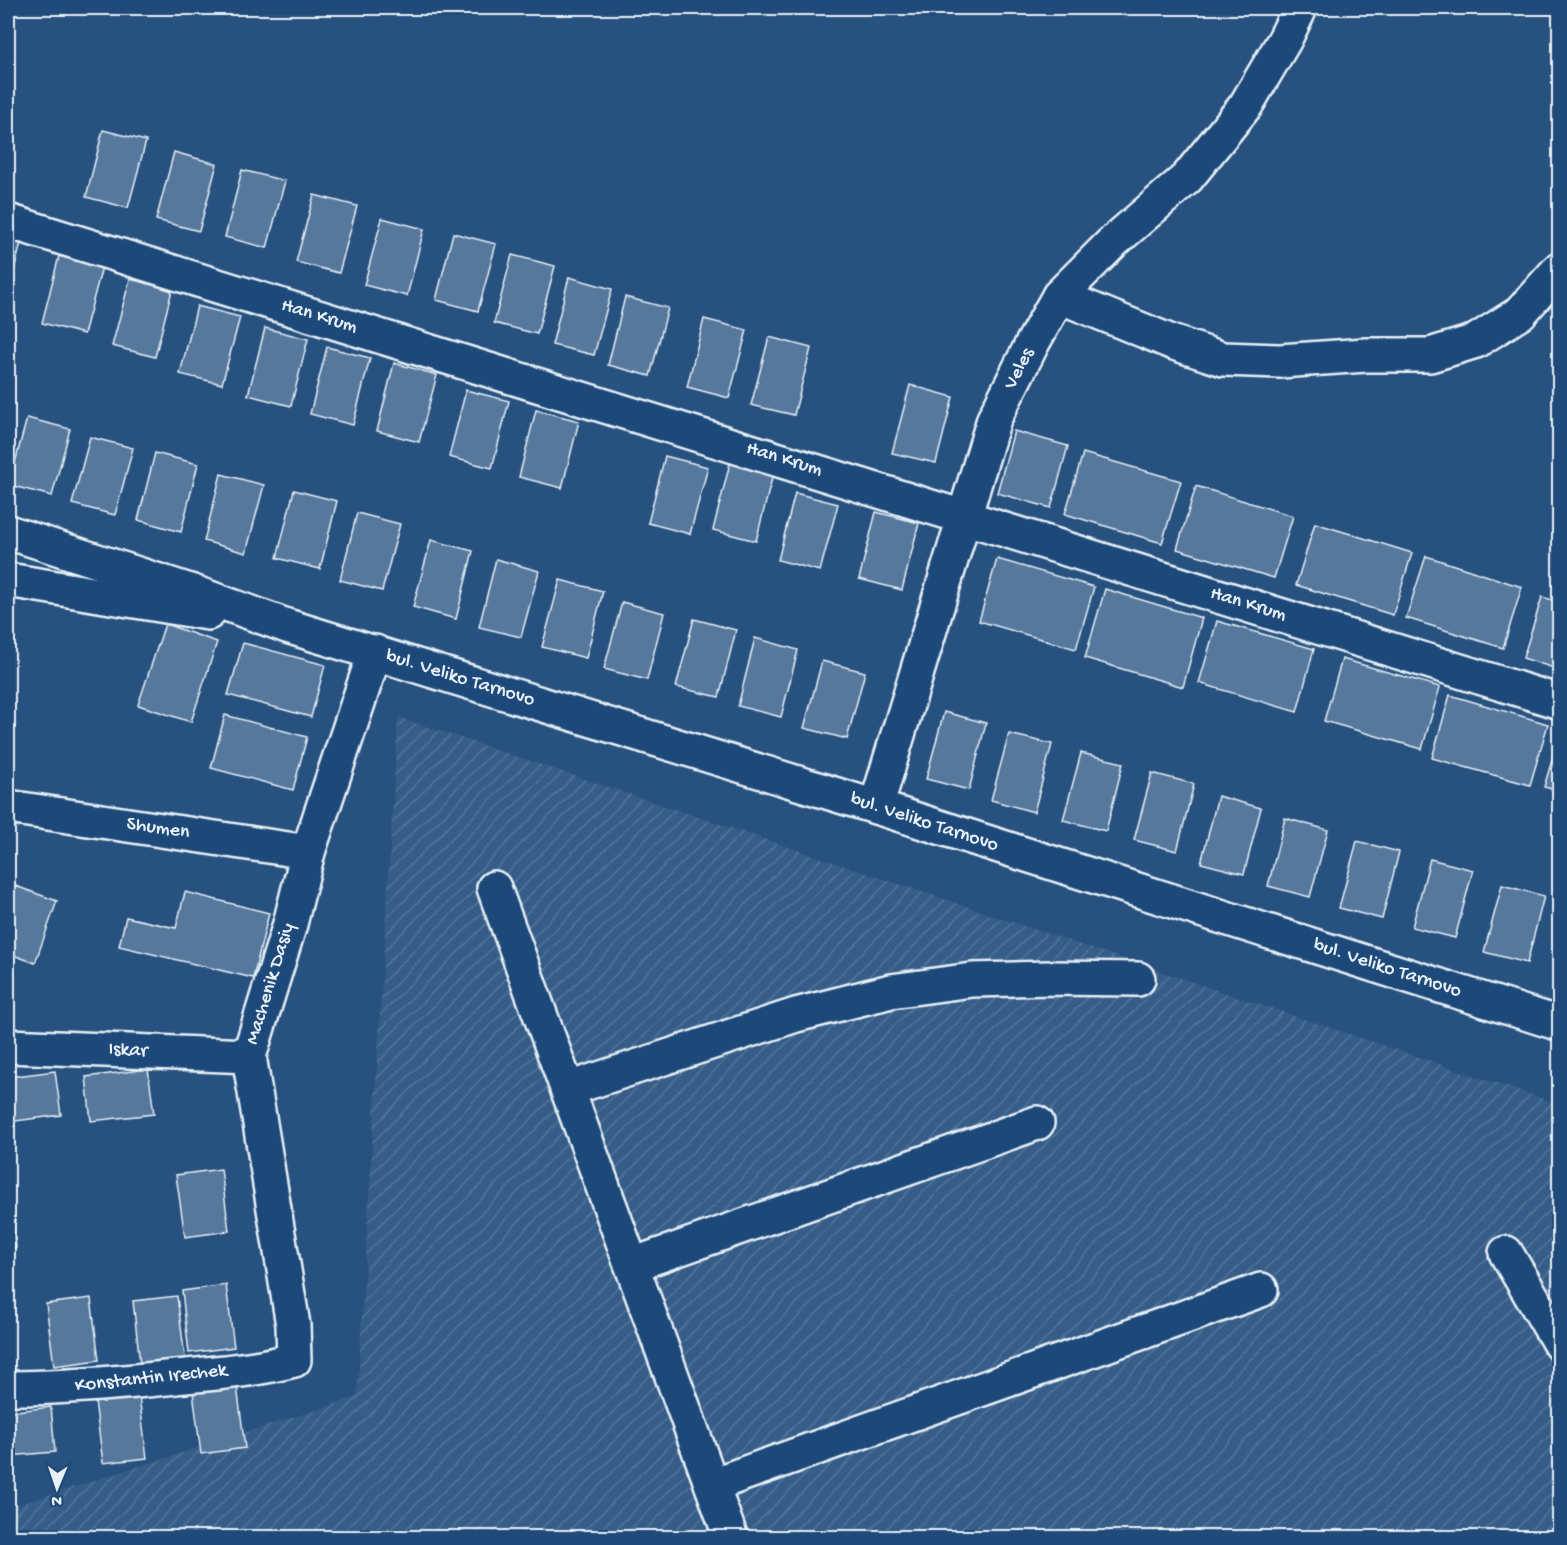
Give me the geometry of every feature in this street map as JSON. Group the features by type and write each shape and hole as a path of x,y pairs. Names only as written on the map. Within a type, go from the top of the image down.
{"street":[{"name":"Veles","path":"876,807 994,419 1032,344 1059,296 1113,242 1187,178 1246,105 1285,39 1300,8"},
{"name":"Han Krum","path":"8,221 1560,702"},
{"path":"1059,296 1174,343 1223,359 1280,361 1366,355 1430,355 1476,341 1520,313 1560,268"},
{"name":"bul. Veliko Tarnovo","path":"8,532 193,592 287,626 876,807 1560,1024"},
{"name":"bul. Veliko Tarnovo","path":"8,580 287,626"},
{"name":"Machenik Dasiy","path":"294,1360 293,1325 249,1056 290,924 308,852 375,652"},
{"name":"Shumen","path":"8,807 308,852"},
{"path":"494,888 731,1538"},
{"path":"568,1089 796,1015 891,991 972,980 1051,978 1138,980"},
{"name":"Iskar","path":"8,1046 249,1056"},
{"path":"632,1265 1037,1123"},
{"path":"1506,1253 1560,1344"},
{"path":"712,1485 1261,1290"},
{"name":"Konstantin Irechek","path":"8,1388 60,1388 119,1383 263,1368 294,1360"}],"shaded area":[{"path":"398,717 1559,1104 1559,1537 8,1538 8,1508 357,1397"}],"building":[{"path":"103,130 146,141 128,208 86,197"},
{"path":"174,152 217,164 199,231 156,220"},
{"path":"242,170 285,181 267,248 225,237"},
{"path":"314,195 357,206 339,273 296,262"},
{"path":"382,218 424,229 407,296 364,285"},
{"path":"453,233 496,244 478,311 436,300"},
{"path":"8,240 21,243 8,294"},
{"path":"512,255 555,266 537,334 494,323"},
{"path":"59,256 102,267 84,334 42,323"},
{"path":"569,277 612,289 594,355 552,345"},
{"path":"130,279 172,290 155,357 112,346"},
{"path":"625,297 668,308 650,376 608,365"},
{"path":"197,306 240,317 222,384 180,374"},
{"path":"704,319 747,330 729,398 687,387"},
{"path":"265,328 308,339 291,406 248,395"},
{"path":"769,337 811,348 794,415 751,405"},
{"path":"327,347 370,358 353,425 310,414"},
{"path":"394,363 437,375 419,442 377,431"},
{"path":"910,385 953,397 936,463 892,453"},
{"path":"466,390 509,401 492,468 449,457"},
{"path":"536,410 579,421 562,488 519,477"},
{"path":"27,418 70,429 52,496 9,485"},
{"path":"1014,431 1068,446 1051,508 997,493"},
{"path":"90,437 133,448 115,515 72,504"},
{"path":"155,453 198,464 181,532 138,520"},
{"path":"1083,453 1181,481 1162,543 1065,514"},
{"path":"665,456 708,467 690,534 648,523"},
{"path":"730,463 773,474 756,541 713,530"},
{"path":"221,474 264,485 246,553 204,541"},
{"path":"1196,486 1293,516 1274,578 1177,549"},
{"path":"294,490 337,501 320,569 277,558"},
{"path":"795,493 838,504 820,571 778,560"},
{"path":"876,512 919,523 902,590 859,579"},
{"path":"357,513 400,524 382,591 340,580"},
{"path":"1315,523 1412,553 1393,615 1296,585"},
{"path":"431,540 473,551 456,619 413,607"},
{"path":"1426,556 1522,587 1503,648 1406,618"},
{"path":"496,559 539,571 521,637 479,627"},
{"path":"997,559 1094,587 1076,649 979,621"},
{"path":"560,580 603,591 586,658 542,647"},
{"path":"1105,589 1202,618 1183,687 1085,658"},
{"path":"1542,597 1560,602 1560,670 1523,658"},
{"path":"622,602 664,613 647,680 604,669"},
{"path":"694,619 736,630 719,697 676,687"},
{"path":"1217,621 1314,649 1297,712 1199,683"},
{"path":"165,624 217,642 191,722 138,705"},
{"path":"755,638 798,650 781,717 738,706"},
{"path":"243,643 325,665 311,717 228,695"},
{"path":"1342,659 1440,687 1422,749 1324,721"},
{"path":"822,661 865,672 847,739 804,728"},
{"path":"1450,695 1548,724 1530,785 1432,758"},
{"path":"944,712 986,723 969,790 926,779"},
{"path":"225,715 307,737 293,790 211,768"},
{"path":"1560,733 1560,791 1544,787"},
{"path":"1009,734 1052,744 1034,812 991,800"},
{"path":"1081,753 1123,763 1106,831 1063,820"},
{"path":"1152,773 1194,784 1177,851 1134,840"},
{"path":"1218,796 1261,808 1244,874 1201,863"},
{"path":"1285,818 1328,830 1310,897 1268,886"},
{"path":"1357,841 1399,852 1382,919 1339,908"},
{"path":"1430,859 1473,870 1455,938 1412,927"},
{"path":"10,884 57,901 35,963 8,953"},
{"path":"1502,885 1544,896 1527,963 1484,952"},
{"path":"185,892 269,913 253,978 119,946 126,917 176,928"},
{"path":"1560,949 1560,972 1554,970"},
{"path":"148,1069 154,1114 91,1121 86,1077"},
{"path":"55,1071 61,1115 8,1122 8,1077"},
{"path":"221,1169 229,1231 185,1237 176,1175"},
{"path":"8,1185 16,1248 8,1249"},
{"path":"226,1285 234,1347 189,1353 182,1291"},
{"path":"177,1296 185,1358 140,1364 133,1301"},
{"path":"91,1298 99,1360 54,1366 46,1304"},
{"path":"237,1386 245,1448 201,1454 193,1392"},
{"path":"139,1396 147,1458 103,1463 95,1401"},
{"path":"51,1407 55,1452 8,1456 8,1412"}]}
